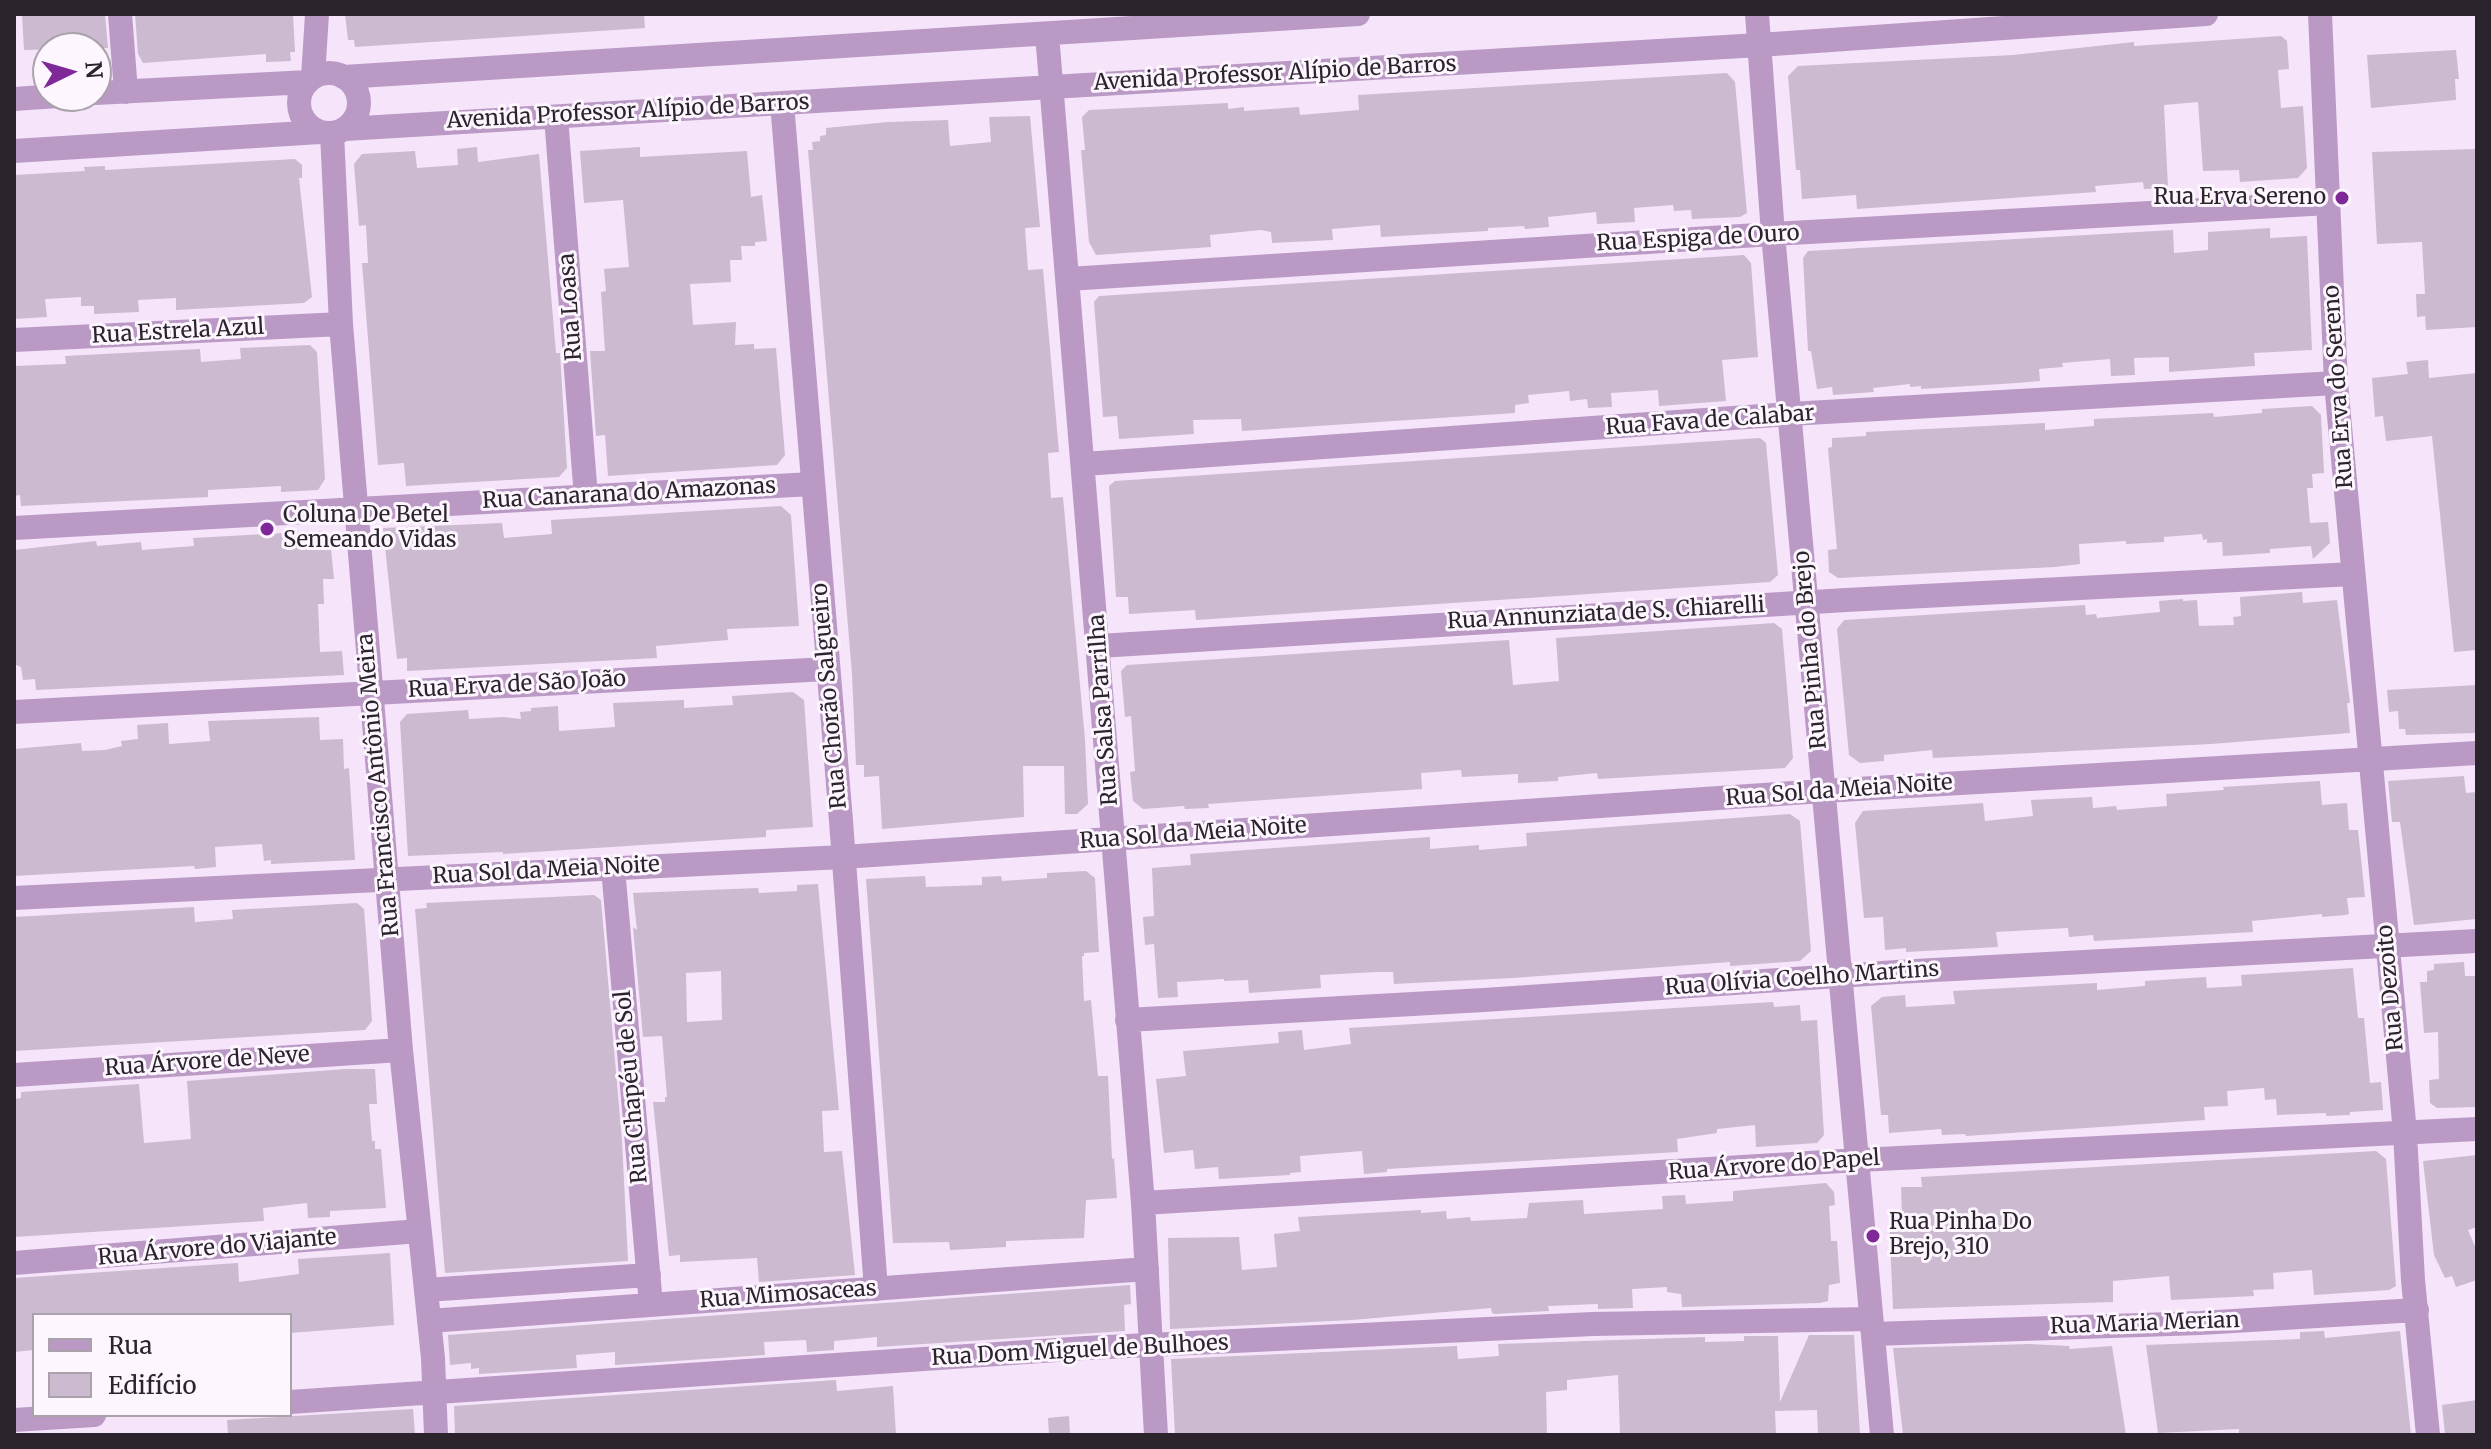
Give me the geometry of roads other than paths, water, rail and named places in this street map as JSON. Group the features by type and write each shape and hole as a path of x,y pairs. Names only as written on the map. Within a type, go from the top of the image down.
{"street":[{"path":"120,14 126,92"},
{"path":"112,92 1047,34 1132,21 1358,14"},
{"name":"Rua Pinha do Brejo","path":"1757,14 1773,234 1882,1435"},
{"name":"Avenida Professor Alípio de Barros","path":"14,151 1759,45 2206,14"},
{"name":"Rua Erva do Sereno","path":"2320,14 2336,383 2371,758"},
{"path":"318,18 325,77"},
{"name":"Rua Salsa Parrilha","path":"1047,34 1143,1203 1156,1435"},
{"path":"325,77 353,85 358,96 354,120 332,131 303,120 300,110 299,100 325,77"},
{"name":"Rua Chorão Salgueiro","path":"782,103 876,1289"},
{"name":"Rua Loasa","path":"556,117 586,497"},
{"name":"Rua Francisco Antônio Meira","path":"332,131 341,324 401,1050 435,1391 436,1435"},
{"name":"Rua Espiga de Ouro","path":"1068,279 1773,234 2329,203"},
{"name":"Rua Estrela Azul","path":"14,340 341,324"},
{"name":"Rua Fava de Calabar","path":"1084,464 1790,414 2336,383"},
{"name":"Rua Canarana do Amazonas","path":"14,528 812,484"},
{"name":"Rua Annunziata de S. Chiarelli","path":"1099,646 1806,603 2353,574"},
{"name":"Rua Erva de São João","path":"14,712 828,669"},
{"name":"Rua Sol da Meia Noite","path":"14,898 843,857 1823,791 2477,753"},
{"name":"Rua Dezoito","path":"2371,758 2405,1133 2409,1218 2428,1435"},
{"name":"Rua Chapéu de Sol","path":"613,868 651,1305"},
{"name":"Rua Olívia Coelho Martins","path":"1127,1020 2477,941"},
{"name":"Rua Árvore de Neve","path":"14,1075 401,1050"},
{"name":"Rua Árvore do Papel","path":"1143,1203 1859,1160 2477,1129"},
{"name":"Rua Árvore do Viajante","path":"14,1263 419,1231"},
{"name":"Rua Mimosaceas","path":"429,1321 1147,1269"},
{"path":"426,1290 649,1275"},
{"name":"Rua Maria Merian","path":"1872,1326 2200,1323 2417,1310"},
{"name":"Rua Dom Miguel de Bulhoes","path":"292,1402 1152,1346 1578,1324 1872,1326"},
{"path":"14,1420 62,1417"}],"place":[{"name":"Rua Erva Sereno","path":"2342,198"},
{"name":"Coluna De Betel Semeando Vidas","path":"267,529"},
{"name":"Rua Pinha Do Brejo, 310","path":"1873,1236"}]}
